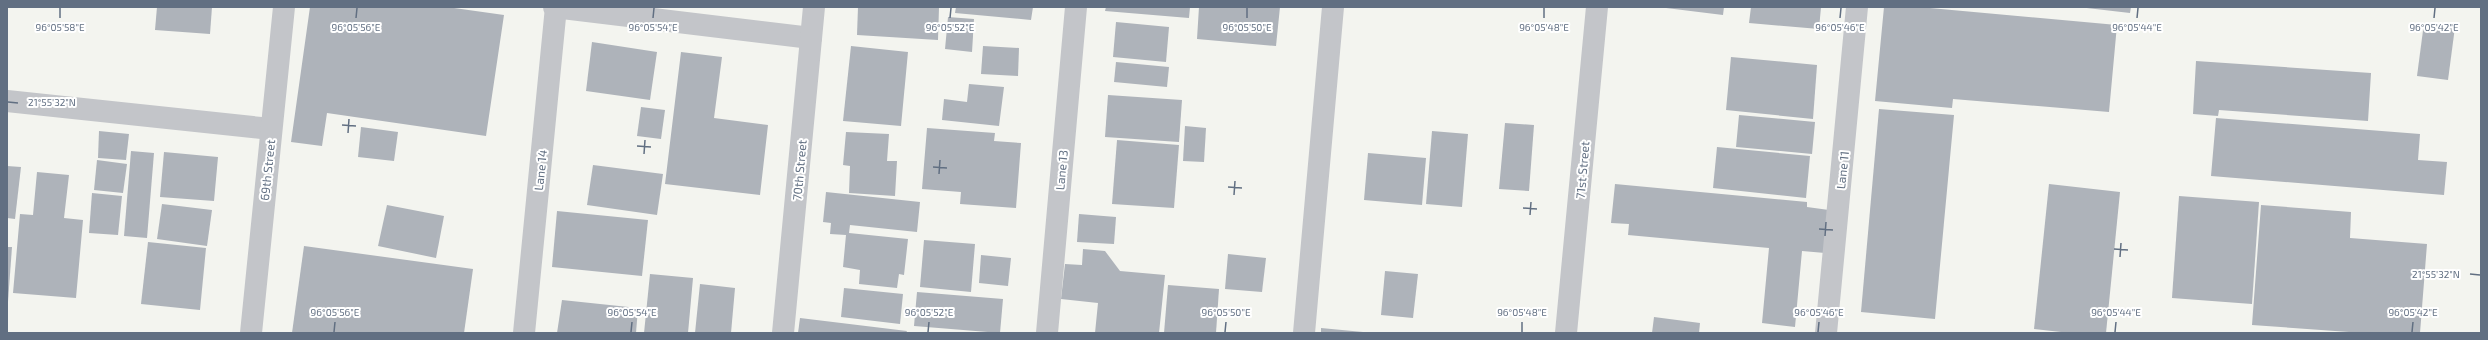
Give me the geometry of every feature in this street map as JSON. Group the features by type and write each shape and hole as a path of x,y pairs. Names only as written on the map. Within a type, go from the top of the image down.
{"street":[{"name":"69th Street","path":"251,333 284,7"},
{"path":"555,7 811,38"},
{"name":"Lane 14","path":"524,333 555,7"},
{"name":"70th Street","path":"783,333 814,7"},
{"name":"Lane 13","path":"1047,333 1076,7"},
{"path":"1304,333 1333,7"},
{"name":"71st Street","path":"1566,333 1597,7"},
{"name":"Lane 11","path":"1826,333 1857,7"},
{"path":"7,101 271,129"}],"building":[{"path":"157,7 212,7 210,34 155,30"},
{"path":"310,7 447,7 504,15 486,136 327,113 322,146 291,142"},
{"path":"858,7 939,7 938,40 857,35"},
{"path":"956,7 1033,7 1031,20 955,13"},
{"path":"1106,7 1190,7 1189,18 1105,11"},
{"path":"1199,7 1280,7 1276,46 1197,39"},
{"path":"1658,7 1724,7 1723,15"},
{"path":"1751,7 1821,7 1819,29 1749,23"},
{"path":"1884,7 1919,7 2117,25 2109,112 1953,99 1952,108 1875,101"},
{"path":"2078,7 2131,7 2130,13"},
{"path":"948,17 974,19 972,52 945,49"},
{"path":"1116,22 1169,27 1166,62 1113,57"},
{"path":"2424,23 2455,27 2448,80 2417,76"},
{"path":"592,42 657,52 650,100 586,91"},
{"path":"851,46 908,52 901,126 843,121"},
{"path":"983,46 1019,48 1018,76 981,74"},
{"path":"681,52 722,57 714,118 768,125 760,195 665,184"},
{"path":"1731,57 1817,65 1813,119 1726,110"},
{"path":"2196,61 2371,73 2368,121 2219,110 2218,116 2193,114"},
{"path":"1116,62 1169,67 1167,87 1114,82"},
{"path":"969,84 1004,87 999,126 942,120 944,99 967,102"},
{"path":"1108,95 1182,100 1179,142 1105,137"},
{"path":"641,107 665,110 661,139 637,136"},
{"path":"1879,109 1954,115 1935,319 1861,312"},
{"path":"1739,115 1815,122 1812,154 1736,147"},
{"path":"2216,118 2420,134 2418,160 2447,162 2444,195 2211,176"},
{"path":"1505,123 1534,125 1529,191 1499,189"},
{"path":"1185,126 1206,128 1204,162 1183,161"},
{"path":"361,127 398,132 394,161 358,157"},
{"path":"927,128 995,133 994,141 1021,143 1016,208 960,204 961,192 922,189"},
{"path":"99,131 129,134 126,160 98,158"},
{"path":"1432,131 1468,134 1462,207 1426,204"},
{"path":"846,132 889,134 887,161 897,161 895,196 849,193 850,166 843,165"},
{"path":"1117,140 1179,145 1174,208 1112,204"},
{"path":"1717,147 1810,156 1806,198 1713,188"},
{"path":"131,151 154,153 147,238 124,236"},
{"path":"164,152 218,157 214,201 160,197"},
{"path":"1368,153 1426,158 1422,205 1364,200"},
{"path":"97,160 127,164 123,193 94,190"},
{"path":"593,165 663,174 657,215 587,205"},
{"path":"7,166 21,167 15,219 7,218"},
{"path":"37,172 69,175 64,218 83,220 76,298 13,293 20,214 33,215"},
{"path":"1615,184 1807,202 1807,207 1829,210 1825,253 1802,251 1795,327 1762,323 1769,248 1628,235 1629,224 1611,223"},
{"path":"2049,184 2120,192 2106,333 2070,333 2034,329"},
{"path":"826,192 920,202 917,232 850,225 849,233 908,239 904,275 899,274 897,288 859,284 860,270 843,267 846,235 830,234 831,223 823,222"},
{"path":"92,193 122,196 118,235 89,233"},
{"path":"2179,196 2259,202 2252,304 2172,298"},
{"path":"162,204 212,210 207,246 157,239"},
{"path":"387,205 444,216 436,258 378,246"},
{"path":"2261,205 2351,212 2350,238 2427,244 2420,333 2363,333 2252,325"},
{"path":"557,211 648,220 642,276 552,267"},
{"path":"1079,214 1116,217 1114,244 1077,242"},
{"path":"924,240 975,244 971,292 920,287"},
{"path":"148,242 206,248 200,310 141,304"},
{"path":"304,246 473,269 464,333 292,333"},
{"path":"7,247 12,247 8,302 7,302"},
{"path":"1083,249 1105,251 1120,271 1165,275 1159,333 1095,333 1098,303 1061,299 1065,264 1082,265"},
{"path":"1228,254 1266,258 1262,292 1225,289"},
{"path":"981,255 1011,258 1008,286 979,283"},
{"path":"1385,271 1418,274 1413,318 1381,315"},
{"path":"650,274 693,278 688,333 644,333"},
{"path":"700,284 735,288 731,333 695,333"},
{"path":"1168,285 1219,289 1216,333 1164,333"},
{"path":"844,288 903,294 900,324 841,317"},
{"path":"917,292 1003,299 1000,333 914,326"},
{"path":"562,300 638,308 636,333 557,333"},
{"path":"1654,317 1700,323 1699,333 1652,333"},
{"path":"800,318 907,331 906,333 798,333"},
{"path":"1321,328 1363,332 1363,333 1321,333"}]}
